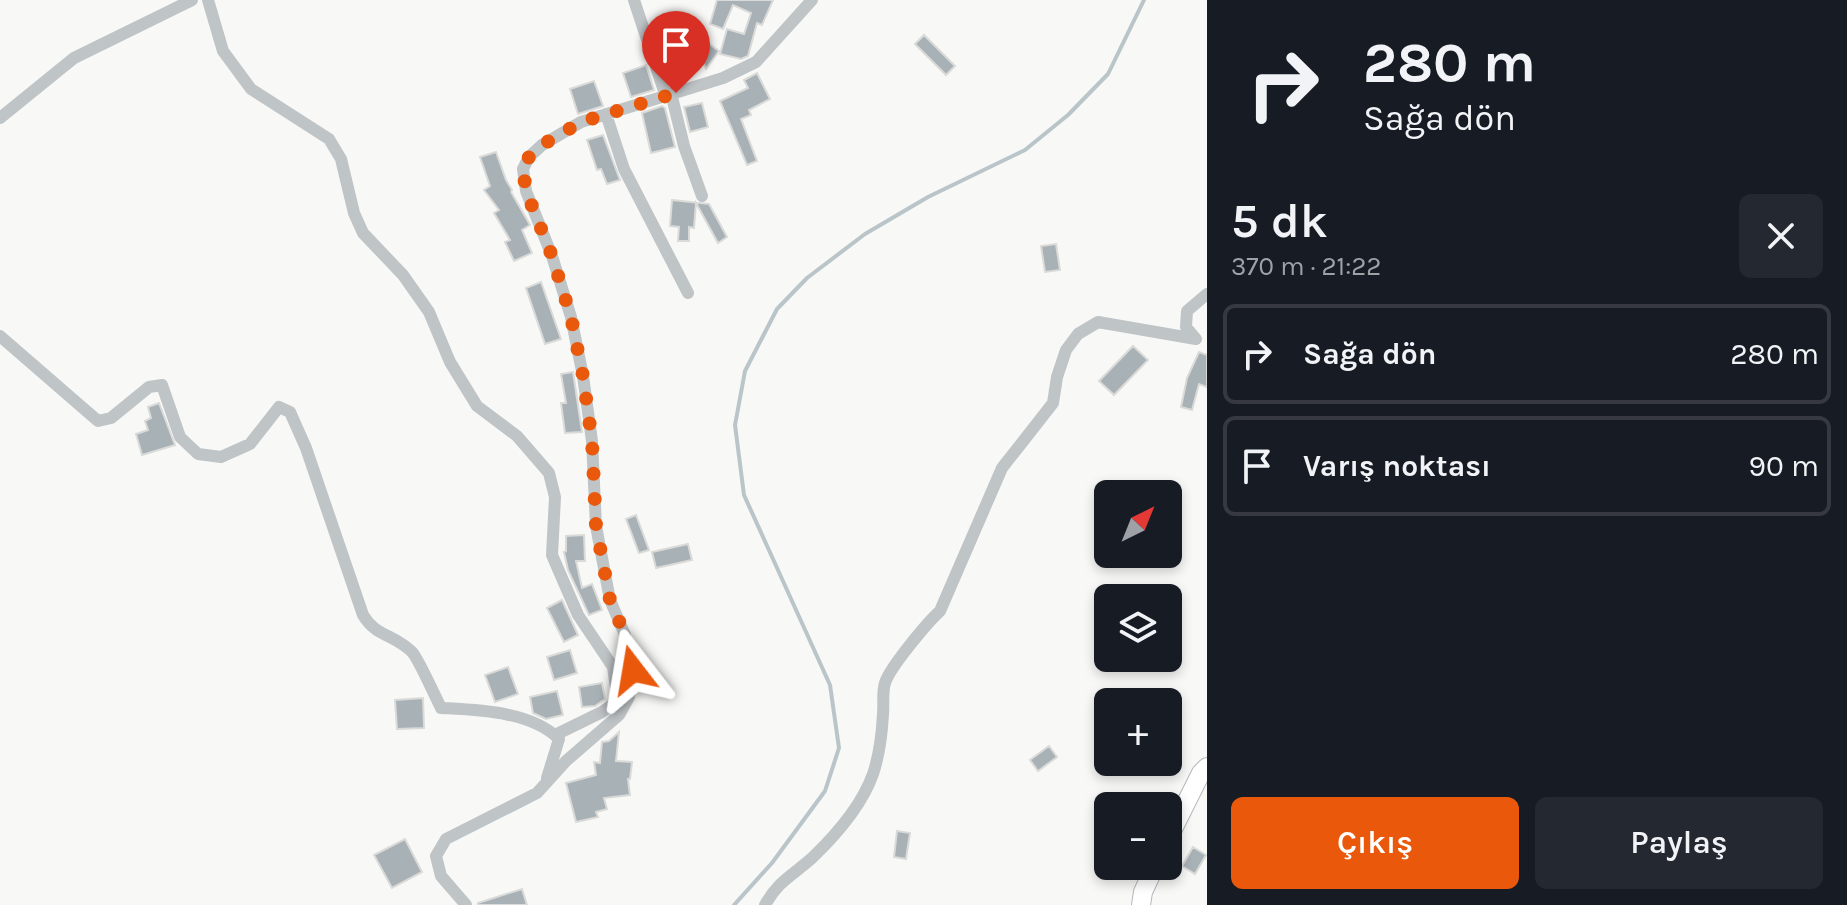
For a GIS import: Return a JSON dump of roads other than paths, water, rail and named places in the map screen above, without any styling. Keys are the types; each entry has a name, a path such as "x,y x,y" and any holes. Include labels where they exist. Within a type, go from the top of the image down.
{"street":[{"path":"0,118 74,58 192,0"},
{"path":"208,0 223,51 251,89 329,139 341,159 354,213 363,233 403,275 429,312 450,362 477,406 517,436 549,473 555,497 552,555 578,615 613,667 617,694 612,705 602,712 555,735"},
{"path":"634,0 702,196"},
{"path":"466,905 441,876 436,856 446,839 537,793 566,761 619,715 629,697 633,670 625,635 610,600 596,526 592,441 571,317 552,256 526,191 523,169 529,157 542,145 581,122 723,78 756,62 812,0"},
{"path":"606,114 624,169 688,293"},
{"path":"1202,340 1186,327 1187,311 1207,294"},
{"path":"765,905 773,891 829,840 853,810 872,774 880,735 885,683 925,625 940,611 1002,468 1053,403 1066,350 1078,334 1098,322 1202,340"},
{"path":"0,336 98,421 111,418 149,387 162,385 180,437 198,454 221,457 250,444 279,407 290,412 306,448 357,601 372,629 397,639 416,656 441,708 497,711 550,730 559,739 545,784"},
{"path":"1182,811 1207,767"},
{"path":"1139,901 1149,880"}],"waterway":[{"path":"734,905 772,863 825,791 839,748 830,685 744,495 735,425 745,371 777,309 807,278 865,234 928,197 1025,150 1068,115 1108,74 1144,0"}]}
